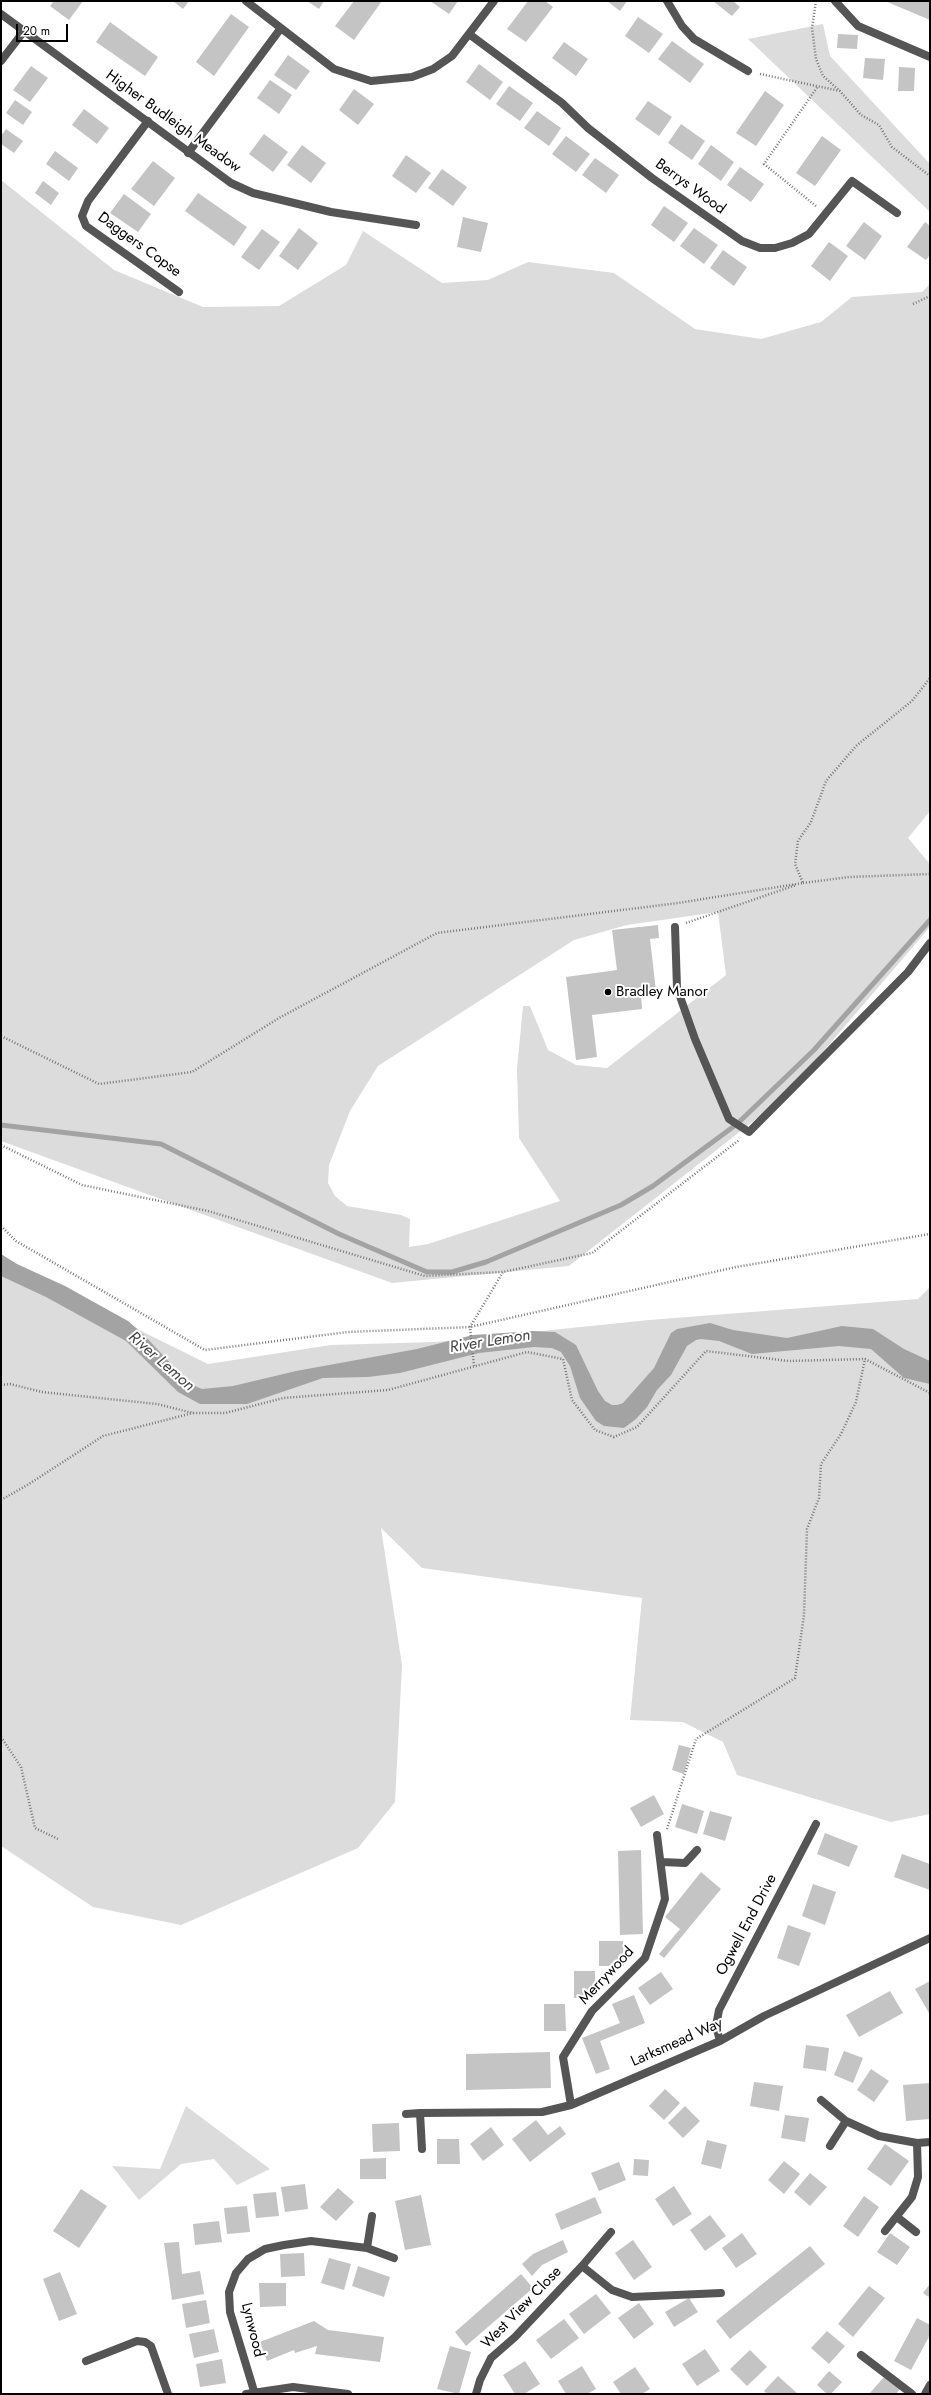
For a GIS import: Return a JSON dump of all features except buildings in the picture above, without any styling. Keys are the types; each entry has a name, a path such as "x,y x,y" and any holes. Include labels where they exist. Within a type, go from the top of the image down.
{"street":[{"path":"246,1 334,69 371,81 412,77 433,69 452,56 494,1"},
{"path":"667,1 682,26 694,38 748,71"},
{"path":"835,1 858,26 930,57"},
{"name":"Higher Budleigh Meadow","path":"1,14 148,121 188,153 232,183 253,193 331,212 416,225"},
{"path":"188,153 281,28"},
{"path":"1,61 24,31"},
{"name":"Berrys Wood","path":"469,34 562,103 588,128 652,178 742,241 760,248 775,248 792,244 809,234 852,181 897,213"},
{"name":"Daggers Copse","path":"148,121 88,201 82,216 86,226 179,292"},
{"path":"675,927 677,988 695,1039 729,1119 749,1132 908,972 930,944"},
{"name":"Ogwell End Drive","path":"720,2042 716,2026 719,2010 816,1824"},
{"name":"Merrywood","path":"571,2105 563,2057 592,2011 645,1958 665,1899 658,1837"},
{"path":"662,1862 685,1863 697,1850"},
{"name":"Larksmead Way","path":"406,2114 542,2112 571,2105 720,2042 764,2016 930,1938"},
{"path":"821,2100 846,2121 879,2136 917,2143 930,2142"},
{"path":"420,2113 422,2148"},
{"path":"830,2146 846,2121"},
{"path":"885,2232 912,2197 918,2177 917,2143"},
{"path":"367,2248 372,2216"},
{"path":"897,2217 916,2232"},
{"name":"West View Close","path":"476,2394 480,2380 491,2358 515,2337 582,2266 611,2232"},
{"name":"Lynwood","path":"250,2393 230,2312 229,2292 236,2273 248,2259 265,2249 284,2244 311,2241 367,2248 394,2258"},
{"name":"West View Close","path":"582,2266 612,2290 632,2297 721,2293"},
{"path":"86,2361 137,2342 145,2342 151,2346 168,2394"},
{"path":"861,2355 912,2394"},
{"path":"250,2393 293,2387 348,2394"}],"path":[{"path":"816,1 812,28 816,59 823,76 840,91 861,115 879,125 892,147 930,176"},
{"path":"748,71 840,91"},
{"path":"818,86 764,164 826,214"},
{"path":"912,304 930,296"},
{"path":"803,883 795,864 798,841 811,822 826,781 856,746 912,701 930,678"},
{"path":"1,1036 99,1084 192,1072 279,1018 437,933 678,903 849,877 930,874"},
{"path":"675,927 803,883"},
{"path":"1,1146 82,1185 208,1211 424,1276 503,1272 592,1253 749,1132"},
{"path":"1,1226 16,1241 205,1350 348,1332 470,1327 736,1267 930,1234"},
{"path":"474,1366 470,1327 503,1272"},
{"path":"1,1386 10,1384 42,1392 157,1404 193,1413 225,1413 283,1398 388,1390 527,1352 563,1359 572,1400 594,1430 614,1437 637,1427 706,1351 789,1361 865,1359 930,1393"},
{"path":"658,1837 668,1828 696,1739 795,1678 804,1614 807,1529 819,1498 821,1464 841,1434 856,1402 865,1359"},
{"path":"1,1500 30,1484 102,1436 193,1413"},
{"path":"1,1737 21,1767 35,1828 58,1839"}],"shaded area":[{"path":"823,24 830,56 930,164 930,212 748,39"},
{"path":"1,180 114,270 203,307 279,306 346,265 363,231 442,283 488,280 528,262 614,273 695,329 761,339 821,322 852,297 922,292 930,284 930,811 908,838 930,864 930,927 784,1097 569,1266 392,1283 1,1141","holes":["718,912 726,975 607,1068 576,1065 548,1050 530,1006 523,1006 517,1069 519,1138 560,1201 428,1244 409,1247 410,1219 401,1215 347,1206 335,1196 328,1183 329,1165 350,1111 378,1066 574,940 627,925"]},
{"path":"1,1255 52,1287 208,1364 331,1345 435,1342 649,1320 918,1299 930,1287 930,1814 891,1822 737,1775 723,1742 683,1722 630,1720 642,1598 422,1568 381,1528 402,1665 395,1802 358,1848 181,1925 93,1907 1,1846"},
{"path":"186,2106 270,2169 237,2185 214,2159 181,2164 139,2200 112,2166 160,2169"}],"water":[{"name":"River Lemon","path":"1,1254 17,1264 65,1286 128,1321 143,1334 190,1384 202,1389 233,1386 296,1371 417,1349 473,1335 533,1331 555,1332 576,1345 598,1391 605,1401 612,1405 617,1405 623,1403 654,1368 671,1333 677,1329 710,1323 733,1330 787,1338 842,1326 873,1329 904,1349 930,1361 930,1384 904,1378 871,1349 839,1346 752,1354 719,1341 701,1339 696,1340 687,1346 671,1375 657,1390 647,1407 636,1419 624,1428 604,1426 596,1421 580,1398 570,1366 561,1352 552,1348 534,1347 479,1353 400,1373 368,1377 323,1378 247,1404 200,1404 178,1392 126,1341 46,1297 1,1276"}],"waterway":[{"path":"1,1125 161,1144 339,1234 427,1272 452,1272 486,1262 621,1205 653,1186 737,1124 814,1050 930,920"}],"place":[{"name":"Bradley Manor","path":"608,992"}]}
